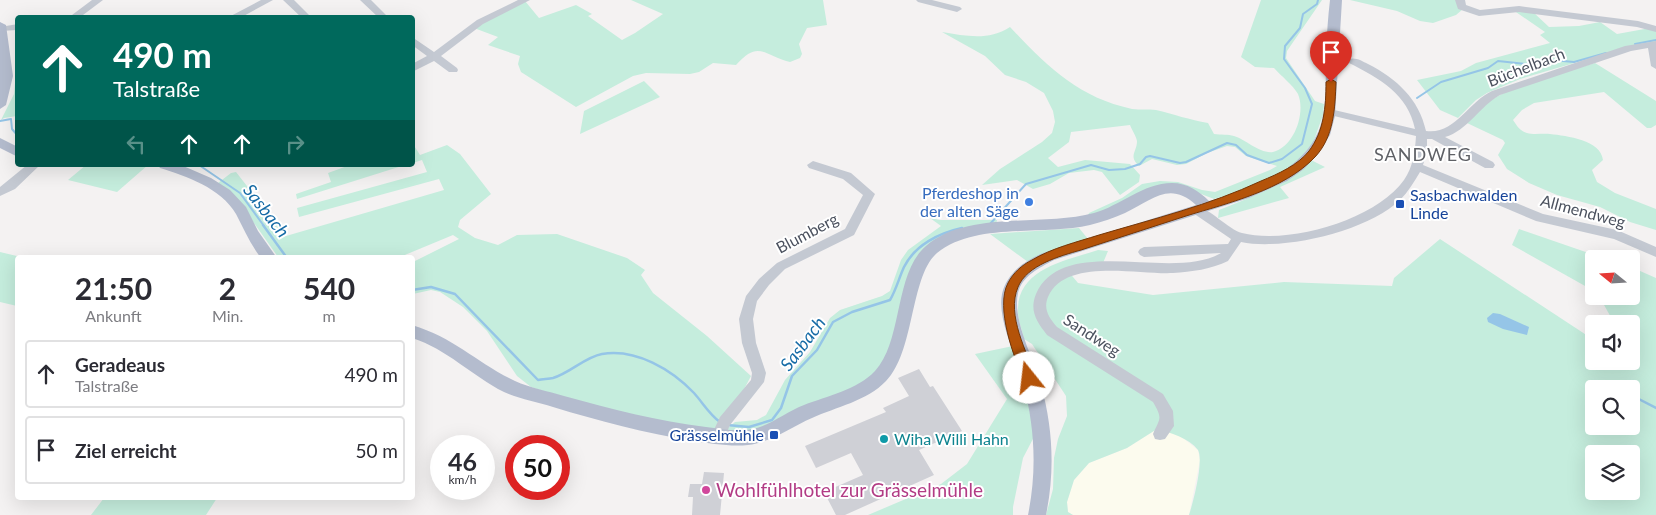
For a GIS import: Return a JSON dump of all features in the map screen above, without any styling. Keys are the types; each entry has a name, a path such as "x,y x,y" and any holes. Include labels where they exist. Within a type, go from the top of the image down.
{"main road":[{"path":"1037,515 1044,472 1044,445 1037,405 1020,347 1010,322 1008,303 1012,285 1024,270 1038,262 1067,250 1250,192 1287,174 1312,154 1323,134 1330,112 1336,0"},
{"path":"0,105 7,76 1,27"},
{"path":"0,142 15,151"},
{"path":"171,167 193,175 224,193 234,202 242,210 254,236 268,255"},
{"path":"415,332 440,341 496,381 513,388 638,424 721,428 740,437 760,435 803,413 867,387 881,377 890,362 915,277 929,251 939,243 952,238 990,230 1085,221 1105,216 1142,196 1163,189 1180,195 1202,208"}],"street":[{"path":"76,15 98,0"},
{"path":"237,15 268,0"},
{"path":"288,0 305,15"},
{"path":"365,0 382,15"},
{"path":"415,68 434,58 480,22 525,0"},
{"path":"921,0 957,10"},
{"path":"1460,0 1461,7 1479,13 1519,9 1638,24 1656,29"},
{"path":"1,27 15,27"},
{"path":"415,42 453,70"},
{"path":"1654,44 1656,66"},
{"name":"Büchelbach","path":"1435,136 1450,132 1488,97 1496,93 1629,48 1654,44"},
{"path":"1202,208 1230,234 1266,242 1319,232 1356,221 1396,196 1418,168 1422,151 1419,120 1401,92 1388,80 1353,61"},
{"path":"1330,112 1435,136 1489,165"},
{"name":"Blumberg","path":"721,428 757,382 759,372 749,343 746,319 751,300 764,282 780,266 850,232 869,194 847,176 813,165"},
{"path":"0,192 11,186 32,167"},
{"name":"Allmendweg","path":"1418,168 1540,218 1617,234 1656,252"},
{"name":"Sandweg","path":"1160,434 1167,426 1166,411 1158,398 1052,331 1042,320 1039,303 1043,291 1058,278 1077,269 1096,266 1167,270 1190,267 1217,260 1227,255 1238,237"},
{"path":"1144,252 1229,249"}],"shaded area":[{"path":"1157,429 1178,434 1198,450 1200,460 1189,515 1073,515 1068,512 1067,502 1074,480 1089,463 1127,448"}],"green space":[{"path":"631,0 823,0 827,25 807,28 799,44 802,54 800,58 790,62 762,51 756,51 744,57 736,65 713,63 699,72 690,74 646,73 633,76 576,107 521,72 518,64 520,56 488,45 498,37 474,28 525,1 539,18 576,5 592,14 588,16 622,40 663,14"},
{"path":"1261,0 1322,0 1287,51 1286,58 1315,101 1324,104 1323,115 1313,143 1295,164 1273,178 1242,191 1214,199 1183,187 1087,218 1089,213 1122,198 1142,184 1160,181 1178,182 1215,192 1277,166 1246,156 1235,147 1227,146 1207,153 1186,164 1177,165 1152,159 1139,166 1134,159 1137,141 1130,125 1071,132 1069,142 1048,158 1058,167 1085,160 1130,164 1140,175 1139,182 1120,195 1102,172 1094,170 1069,173 1050,184 1033,189 1017,180 982,185 1000,169 1042,142 1052,133 1055,122 1053,111 1044,93 1026,82 1005,75 985,56 942,32 985,36 1010,27 1050,67 1095,97 1132,109 1156,110 1208,123 1214,134 1234,136 1258,149 1273,152 1287,144 1292,136 1299,119 1300,102 1296,91 1274,68 1255,67 1241,57"},
{"path":"1350,0 1456,0 1463,9 1456,15 1433,23 1420,21 1397,11"},
{"path":"1513,10 1533,12 1549,27 1579,26 1600,22 1617,34 1650,28 1656,31 1656,42 1520,79 1487,93 1476,100 1458,118 1440,110 1417,80 1461,71 1476,63 1550,43 1540,35 1545,32"},
{"path":"1595,63 1656,101 1656,125 1647,128 1604,92 1534,103 1522,110 1513,120 1521,130 1527,133 1574,138 1596,148 1601,153 1603,160 1592,170 1597,182 1615,193 1656,209 1656,230 1630,222 1600,207 1557,195 1529,183 1507,169 1498,155 1505,143 1503,140 1467,123 1483,106 1507,92 1536,80"},
{"path":"644,81 660,97 580,134 584,111"},
{"path":"15,83 15,116 1,120 14,94"},
{"path":"447,145 460,154 491,194 460,220 458,227 475,238 498,245 517,235 557,234 627,258 645,270 641,275 653,293 707,336 751,376 742,393 715,431 593,408 531,387 517,376 487,331 463,307 440,292 431,290 415,294 415,261 459,239 453,235 405,255 277,255 237,199 218,183 231,173 236,172 286,236 444,190 439,179 299,217 297,208 427,172 422,160 415,162 415,147 420,155"},
{"path":"1311,160 1325,167 1280,187 1289,198 1218,218 1219,210 1267,190"},
{"path":"84,167 146,167 117,192 68,180"},
{"path":"344,167 399,167 297,199 296,194 331,182 328,173"},
{"path":"930,218 940,220 997,220 996,225 925,250 886,361 866,383 762,430 728,432 727,429 735,422 757,420 766,415 785,380 810,352 830,318 840,310 882,296 890,291 901,260 908,250 941,226"},
{"path":"1079,228 1088,239 1045,253 1028,262 990,234"},
{"path":"1519,229 1585,252 1585,286 1512,245"},
{"path":"1440,239 1585,334 1585,370 1640,370 1640,315 1610,315 1604,305 1640,305 1640,271 1656,278 1656,515 1189,515 1199,472 1200,455 1198,450 1185,439 1157,429 1127,448 1089,463 1074,480 1067,502 1068,512 1073,515 1046,515 1053,489 1054,458 1058,439 1067,416 1066,396 1032,344 1024,339 1019,320 1020,294 1027,283 1036,275 1060,262 1098,250 1108,251 1103,263 1068,271 1078,283 1153,295 1284,282 1392,286 1394,278"},
{"path":"0,252 15,256 15,306 0,302"},
{"path":"1013,346 1032,408 1035,435 1023,458 1013,515 868,515 941,484 967,464 1007,399 975,354"},
{"path":"102,500 216,500 206,515 91,515"}],"water":[{"path":"1493,313 1500,314 1529,327 1527,335 1503,329 1488,322 1487,318"}],"building":[{"name":"Wiha Willi Hahn","path":"919,369 930,387 933,386 962,431 919,450 934,475 845,515 836,515 824,492 863,475 851,453 816,468 805,446 886,412 883,408 909,396 898,378"},
{"name":"Wohlfühlhotel zur Grässelmühle","path":"704,472 724,473 720,515 692,515 693,497 688,497 690,484 702,484"}],"waterway":[{"name":"Sasbach","path":"990,224 1026,184 1091,165 1109,170 1125,169 1140,164 1146,157 1150,156 1180,163 1227,143 1236,145 1247,155 1269,163 1282,159 1302,144 1312,104 1305,88 1284,59 1285,46 1300,28 1303,14 1317,4 1318,0"},
{"name":"Büchelbach","path":"1635,44 1656,40"},
{"name":"Büchelbach","path":"1417,98 1441,82 1488,68 1498,61 1526,64 1552,60 1574,62 1606,53"},
{"name":"Sasbach","path":"0,121 11,119 12,129 15,132"},
{"name":"Sasbach","path":"202,167 240,193 264,226"},
{"name":"Sasbach","path":"263,225 285,255"},
{"name":"Sasbach","path":"727,425 749,427 772,420 781,408 792,376 817,350 833,322 852,312 890,300 904,267 914,252 936,237 962,228"},
{"name":"Sasbach","path":"415,290 431,287 455,294 538,380 559,376 602,354 628,354 652,363 675,376 694,393 709,412 720,422"},
{"path":"1640,400 1656,408"}],"place":[{"name":"Pferdeshop in der alten Säge","path":"1029,202"},
{"name":"Sasbachwalden Linde","path":"1400,204"},
{"name":"Grässelmühle","path":"774,435"},
{"name":"Wiha Willi Hahn","path":"884,439"},
{"name":"Wohlfühlhotel zur Grässelmühle","path":"706,490"}],"district":[{"name":"SANDWEG","path":"1423,155"}],"route":[{"path":"1029,378 1010,322 1008,303 1012,285 1024,270 1067,250 1242,195 1287,174 1312,154 1323,134 1330,112 1331,82"}]}
